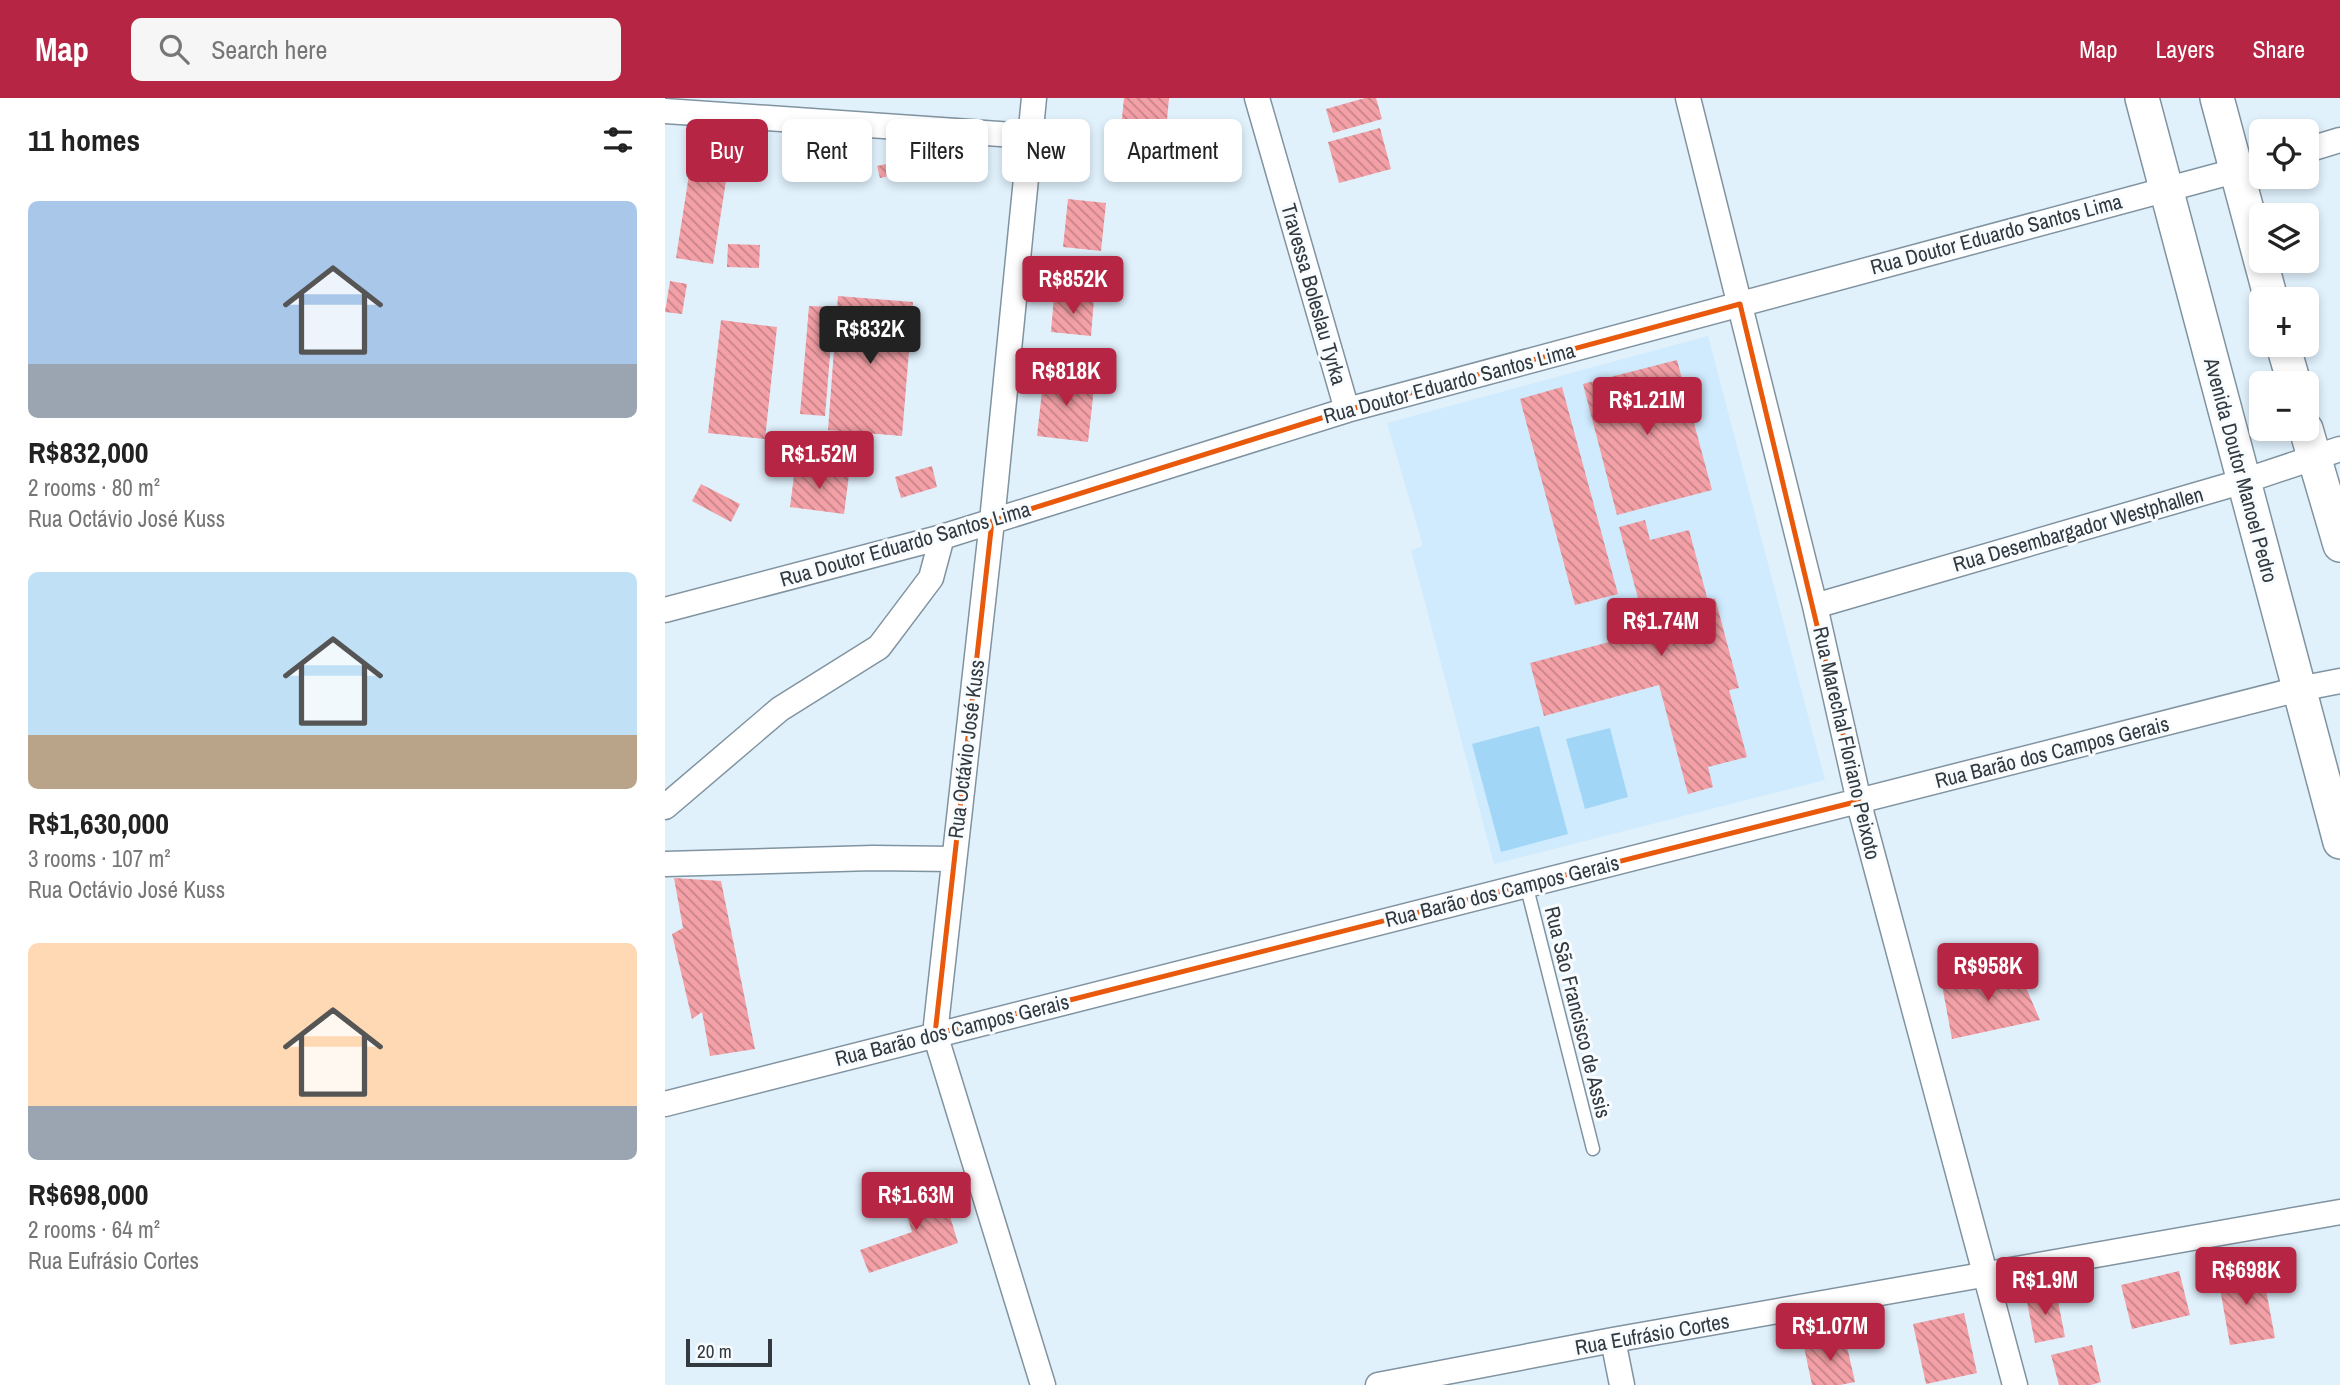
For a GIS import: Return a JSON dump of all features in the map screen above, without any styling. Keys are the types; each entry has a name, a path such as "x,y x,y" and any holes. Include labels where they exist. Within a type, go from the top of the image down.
{"main road":[{"name":"Avenida Doutor Manoel Pedro","path":"2142,98 2340,842"},
{"path":"2217,98 2249,168"},
{"path":"2253,189 2269,287"},
{"path":"2320,445 2340,545"}],"street":[{"name":"Rua Octávio José Kuss","path":"1032,119 1034,98"},
{"name":"Travessa Boleslau Tyrka","path":"1257,98 1347,410"},
{"name":"Rua Marechal Floriano Peixoto","path":"1688,98 1815,606 1859,801 2015,1385"},
{"path":"665,111 1002,134"},
{"path":"2319,146 2340,140"},
{"name":"Rua Doutor Eduardo Santos Lima","path":"665,610 942,537 1347,410 2166,188 2249,168"},
{"name":"Rua Octávio José Kuss","path":"1025,182 992,521 935,1034 1043,1385"},
{"name":"Rua Desembargador Westphallen","path":"1815,606 2244,481 2320,445"},
{"path":"665,807 780,709 879,647 932,578 942,537"},
{"name":"Rua Barão dos Campos Gerais","path":"665,1104 1526,884 2299,689 2340,681"},
{"path":"665,864 873,858 954,859"},
{"name":"Rua Eufrásio Cortes","path":"1378,1385 1613,1340 2340,1212"},
{"path":"1613,1340 1622,1385"}],"lane":[{"name":"Rua São Francisco de Assis","path":"1526,884 1593,1149"}],"highlighted area":[{"path":"1740,304 1859,801 935,1034 992,521 1347,410"}],"shaded area":[{"path":"1708,336 1825,780 1494,864 1411,550 1423,546 1387,423"},
{"path":"1539,726 1568,834 1501,852 1472,744"},
{"path":"1610,728 1628,797 1585,809 1566,739"}],"building":[{"path":"1124,98 1169,98 1167,119 1122,119"},
{"path":"1365,98 1376,98 1382,119 1333,133 1326,109"},
{"path":"1380,128 1391,169 1339,183 1328,142"},
{"path":"886,164 886,177 880,178 877,166"},
{"path":"688,182 726,182 713,264 676,258"},
{"path":"1068,199 1106,203 1101,251 1063,247"},
{"path":"728,244 760,245 759,268 727,267"},
{"path":"670,281 687,284 682,314 665,312"},
{"path":"838,296 913,302 902,436 828,430"},
{"path":"1054,296 1094,299 1091,336 1051,332"},
{"path":"809,306 834,307 825,416 800,414"},
{"path":"721,320 777,327 765,439 708,433"},
{"path":"1094,348 1095,364 1059,366 1059,349"},
{"path":"1677,360 1712,490 1617,515 1583,384"},
{"path":"1044,373 1095,379 1088,442 1037,436"},
{"path":"1562,387 1618,594 1575,605 1520,399"},
{"path":"932,466 937,487 901,498 895,477"},
{"path":"795,468 849,475 844,514 790,507"},
{"path":"701,484 740,504 731,522 692,501"},
{"path":"1645,520 1650,540 1689,530 1708,601 1715,598 1739,688 1729,690 1747,757 1708,767 1713,787 1688,794 1659,685 1544,716 1530,663 1647,632 1619,527"},
{"path":"674,878 721,881 755,1049 710,1056 702,1012 692,1019 672,934 683,928"},
{"path":"2016,965 2040,1020 1952,1039 1942,985"},
{"path":"941,1186 958,1243 869,1273 860,1250 912,1232 902,1200"},
{"path":"2262,1269 2275,1338 2230,1345 2218,1277"},
{"path":"2179,1271 2190,1315 2132,1329 2121,1285"},
{"path":"2056,1291 2065,1337 2035,1343 2026,1297"},
{"path":"1964,1313 1977,1373 1926,1384 1913,1324"},
{"path":"1845,1338 1855,1382 1812,1385 1804,1347"},
{"path":"2092,1345 2101,1382 2091,1385 2059,1385 2051,1355"}]}
